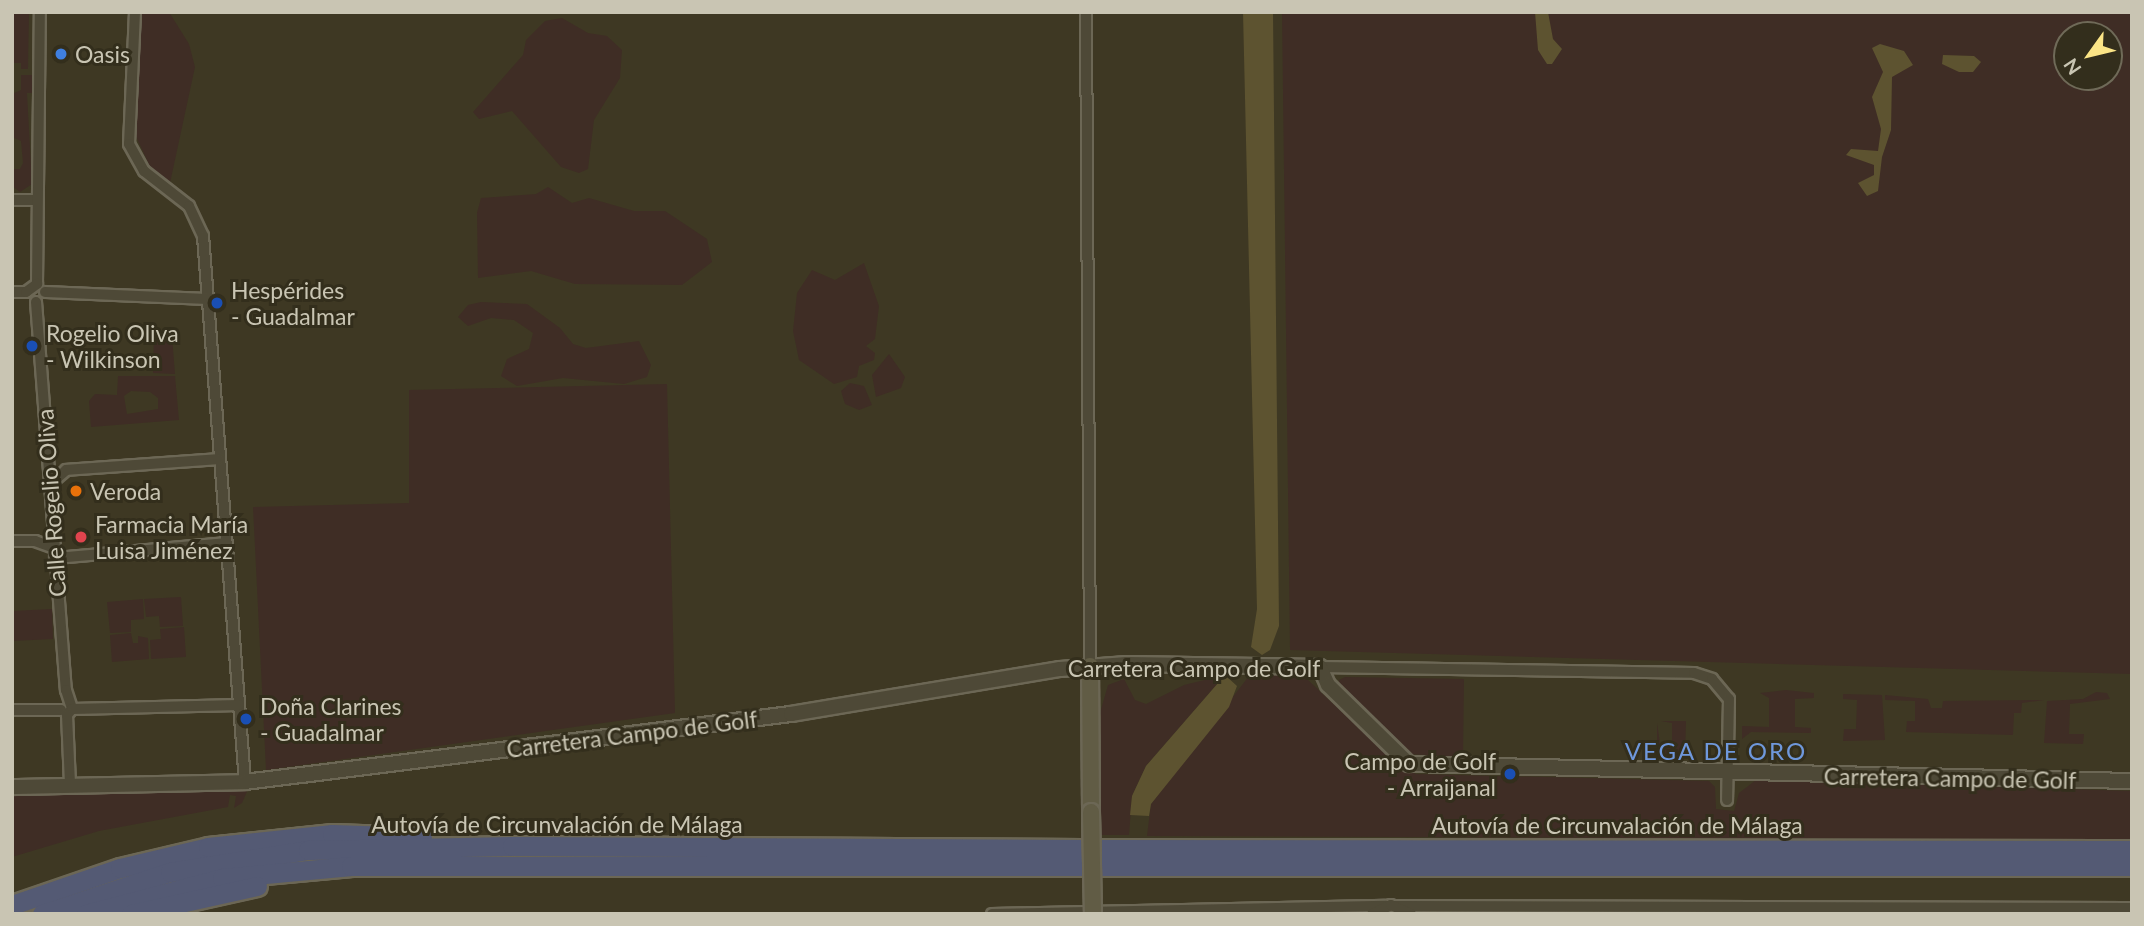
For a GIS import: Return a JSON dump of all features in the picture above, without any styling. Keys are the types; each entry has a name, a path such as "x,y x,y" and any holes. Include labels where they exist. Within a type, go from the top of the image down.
{"highway":[{"path":"12,905 138,863 262,839 368,834 512,846"},
{"name":"Autovía de Circunvalación de Málaga","path":"42,914 110,888 224,860 308,850 512,846 1081,857 473,865 265,872 173,888 86,914"},
{"name":"Autovía de Circunvalación de Málaga","path":"2132,849 1102,857 2132,866"},
{"path":"131,914 183,900 307,879 454,872 473,865"},
{"path":"12,898 48,892"},
{"path":"152,914 183,900"}],"main road":[{"path":"1090,666 1093,914"}],"street":[{"path":"26,292 36,302 41,288 36,200 40,12"},
{"path":"135,12 129,144 144,171 181,199 197,218 208,303 245,782"},
{"path":"1086,12 1090,666"},
{"path":"12,200 36,200"},
{"path":"12,292 41,288 208,303"},
{"name":"Calle Rogelio Oliva","path":"36,302 67,709 70,785"},
{"path":"49,485 66,470 219,459"},
{"path":"12,541 35,541 55,553 225,543"},
{"name":"Carretera Campo de Golf","path":"12,787 245,782 791,714 1090,666 1694,673 1712,679 1729,699 1729,773 2132,781"},
{"path":"1320,667 1328,685 1409,764 1729,773 1727,800"},
{"path":"12,710 239,705"},
{"path":"1428,914 1449,905"},
{"path":"992,914 1449,905 1526,910 2132,908"},
{"path":"1372,914 1391,906 1410,914"},
{"path":"1334,907 1353,914"}],"shaded area":[{"path":"29,12 28,69 21,69 21,63 12,63 12,13"},
{"path":"141,12 169,12 189,44 195,67 170,183 150,167 134,132"},
{"path":"1243,12 1273,12 1279,626 1270,650 1262,655 1251,647 1257,609"},
{"path":"1282,12 2132,12 2132,674 1290,650"},
{"path":"1535,12 1548,12 1553,39 1562,49 1552,64 1547,64 1538,50"},
{"path":"562,18 588,33 607,36 622,50 620,78 594,120 588,169 579,173 561,167 512,111 479,119 473,112 523,55 526,40 545,21"},
{"path":"1880,44 1904,51 1913,65 1892,77 1891,130 1882,157 1878,191 1867,196 1858,183 1874,175 1874,165 1846,155 1851,149 1878,151 1881,129 1872,97 1883,72 1872,48"},
{"path":"1943,55 1974,56 1981,62 1973,72 1959,72 1942,64"},
{"path":"21,75 32,75 33,93 27,93 32,184 20,192 12,186 12,169 20,169 23,163 21,141 12,137 12,94 21,90"},
{"path":"548,187 572,203 589,198 634,211 665,211 707,239 712,262 682,285 575,284 531,271 478,278 477,213 481,198 536,194"},
{"path":"864,263 879,306 875,339 866,346 875,353 874,360 859,366 857,377 834,384 799,360 793,331 797,293 812,270 835,280"},
{"path":"481,302 527,304 560,328 573,344 586,348 639,341 651,365 647,377 624,384 563,378 517,386 501,376 507,359 529,349 533,333 514,320 491,318 468,326 458,317 468,305"},
{"path":"154,335 172,336 175,374 153,373"},
{"path":"889,354 905,377 901,388 876,397 872,375"},
{"path":"118,376 175,376 179,420 91,427 89,401 95,394 117,395","holes":["131,391 150,392 158,398 158,409 127,414 124,396"]},
{"path":"850,383 864,386 872,405 859,410 845,404 841,391"},
{"path":"667,384 675,713 266,770 253,507 409,503 409,390"},
{"path":"181,597 183,626 160,627 159,616 146,617 144,599"},
{"path":"143,599 144,619 131,620 131,632 110,633 107,602"},
{"path":"52,609 53,639 12,641 12,611"},
{"path":"184,627 186,657 151,659 150,640 161,639 160,629"},
{"path":"131,633 133,643 138,643 138,636 148,638 149,659 112,662 110,635"},
{"path":"1252,672 1295,675 1308,680 1391,758 1416,774 1709,781 1715,787 1716,809 1734,811 1739,793 1756,780 2132,791 2132,840 1147,836 1151,804"},
{"path":"1225,675 1146,766 1132,796 1129,835 1100,835 1098,720 1108,685 1124,679 1135,700 1146,704 1184,685"},
{"path":"1225,675 1237,686 1229,707 1151,804 1149,816 1130,815 1132,796 1146,766"},
{"path":"1345,677 1464,679 1463,757 1408,754 1340,688 1339,680"},
{"path":"1786,690 1814,693 1814,698 1795,699 1795,727 1811,728 1811,733 1751,732 1742,739 1742,726 1769,727 1769,698 1760,693"},
{"path":"2096,692 2107,693 2110,699 2070,704 2069,734 2084,734 2083,744 2044,743 2047,701 2083,699"},
{"path":"1843,694 1882,695 1885,740 1843,741 1844,729 1856,729 1857,700 1843,699"},
{"path":"1885,695 1928,699 1931,708 1942,708 1943,701 2044,700 2022,703 2021,713 2014,713 2013,735 1906,732 1907,721 1915,721 1915,701 1885,700"},
{"path":"1661,721 1686,721 1685,756 1657,756 1657,723 1660,743 1672,742 1672,723"},
{"path":"249,787 242,803 234,808 236,796 230,795 228,807 99,831 12,857 12,794"}],"place":[{"name":"Oasis","path":"61,54"},
{"name":"Hespérides - Guadalmar","path":"217,303"},
{"name":"Rogelio Oliva - Wilkinson","path":"32,346"},
{"name":"Veroda","path":"76,491"},
{"name":"Farmacia María Luisa Jiménez","path":"81,537"},
{"name":"Doña Clarines - Guadalmar","path":"246,719"},
{"name":"Campo de Golf - Arraijanal","path":"1510,774"}],"district":[{"name":"VEGA DE ORO","path":"1716,751"}]}
